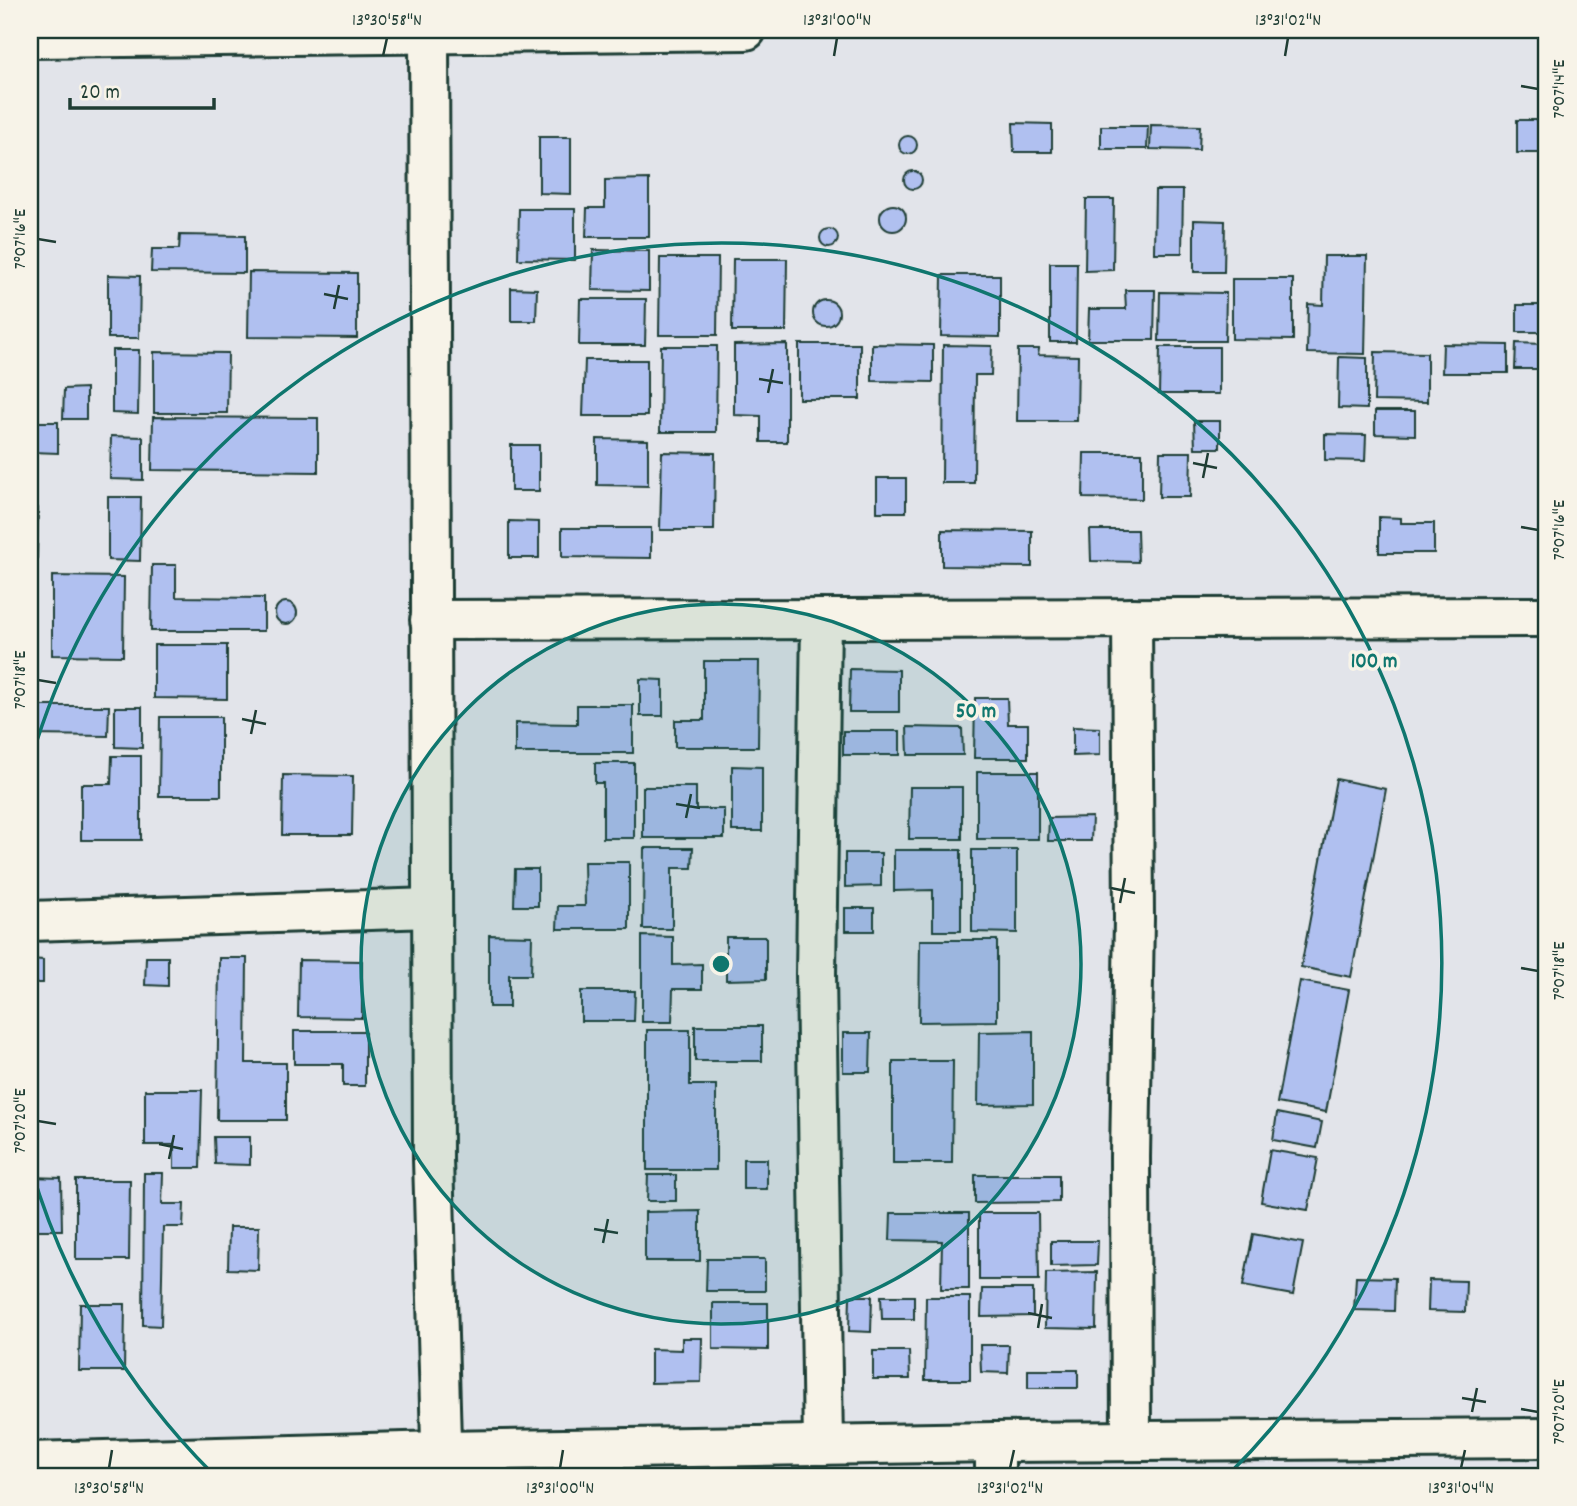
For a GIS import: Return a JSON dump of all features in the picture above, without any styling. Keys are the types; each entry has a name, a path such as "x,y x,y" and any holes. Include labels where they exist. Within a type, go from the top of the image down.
{"street":[{"path":"33,35 746,30"},
{"path":"429,32 433,1159 442,1464"},
{"path":"430,620 1547,617"},
{"path":"1131,1441 1130,1157 1134,918 1132,618"},
{"path":"821,619 816,974 823,1446"},
{"path":"30,921 432,908"},
{"path":"30,1462 442,1464 823,1446 995,1459 1131,1441 1547,1437"}],"building":[{"path":"1517,120 1547,120 1547,153 1517,153"},
{"path":"1013,123 1052,124 1052,152 1014,152"},
{"path":"1151,125 1200,126 1199,150 1150,149"},
{"path":"1101,126 1148,126 1147,149 1101,149"},
{"path":"908,136 914,139 917,145 914,151 908,154 902,151 899,145 902,139"},
{"path":"539,137 571,137 571,194 539,193"},
{"path":"913,171 919,174 922,180 919,186 913,189 907,186 904,180 907,174"},
{"path":"649,179 649,237 586,237 587,208 605,208 605,180"},
{"path":"1155,190 1183,190 1182,253 1154,253"},
{"path":"1086,199 1114,199 1113,270 1085,271"},
{"path":"893,205 902,209 906,218 902,227 893,231 884,227 880,218 884,209"},
{"path":"519,209 575,209 575,260 518,259"},
{"path":"1194,220 1225,221 1224,272 1194,272"},
{"path":"829,229 835,232 838,238 835,244 829,247 823,244 820,238 823,232"},
{"path":"180,235 245,236 245,273 151,272 152,249 179,249"},
{"path":"593,250 649,251 649,291 592,290"},
{"path":"1324,256 1367,256 1365,354 1307,353 1308,304 1323,305"},
{"path":"660,258 718,258 717,335 659,335"},
{"path":"733,259 787,259 786,331 732,331"},
{"path":"1050,263 1077,263 1076,342 1050,342"},
{"path":"249,272 357,273 357,338 248,337"},
{"path":"108,275 140,276 139,338 108,338"},
{"path":"942,275 1000,275 1000,337 941,336"},
{"path":"1232,279 1293,279 1293,340 1232,339"},
{"path":"511,288 537,289 536,321 511,321"},
{"path":"1125,290 1155,290 1154,340 1088,340 1089,309 1126,309"},
{"path":"1160,292 1226,293 1225,341 1159,341"},
{"path":"580,299 646,299 645,345 579,345"},
{"path":"826,300 835,304 839,313 835,322 826,326 817,322 813,313 817,304"},
{"path":"1517,305 1547,305 1547,332 1517,332"},
{"path":"1516,343 1543,344 1543,369 1515,369"},
{"path":"787,344 787,442 761,442 761,416 734,415 734,345"},
{"path":"799,344 860,344 860,399 799,399"},
{"path":"872,344 933,345 933,382 872,381"},
{"path":"1443,344 1508,345 1508,373 1442,373"},
{"path":"943,345 992,346 991,375 975,375 974,483 942,483"},
{"path":"661,346 717,346 716,432 660,432"},
{"path":"1160,347 1219,347 1219,394 1159,394"},
{"path":"1018,349 1039,349 1038,355 1078,356 1077,421 1017,421"},
{"path":"112,350 139,350 138,414 112,413"},
{"path":"154,352 228,353 227,413 154,413"},
{"path":"1375,352 1427,353 1427,402 1374,401"},
{"path":"1339,357 1367,358 1367,409 1338,408"},
{"path":"585,360 647,360 647,416 583,416"},
{"path":"86,388 86,419 63,419 64,389"},
{"path":"1375,411 1415,411 1415,435 1375,434"},
{"path":"153,417 318,418 318,472 152,470"},
{"path":"1194,421 1220,421 1220,448 1195,448"},
{"path":"30,422 58,422 58,453 32,452 32,477 30,477"},
{"path":"1325,434 1366,435 1365,461 1325,460"},
{"path":"111,436 143,437 143,480 110,479"},
{"path":"597,439 648,440 648,486 597,485"},
{"path":"511,445 539,445 539,491 511,491"},
{"path":"662,452 715,453 714,530 660,530"},
{"path":"1160,452 1191,452 1190,497 1159,497"},
{"path":"1084,453 1142,453 1142,499 1083,498"},
{"path":"877,478 906,478 906,512 877,512"},
{"path":"108,497 141,497 140,561 108,560"},
{"path":"30,508 38,508 37,559 30,559"},
{"path":"1379,517 1401,518 1401,523 1434,523 1434,553 1379,553"},
{"path":"509,521 539,522 539,558 509,558"},
{"path":"562,528 651,528 651,558 562,557"},
{"path":"942,530 1032,531 1032,567 942,566"},
{"path":"1090,530 1137,530 1138,562 1091,561"},
{"path":"152,565 176,565 176,597 264,598 264,631 151,631"},
{"path":"52,576 124,577 123,656 52,655"},
{"path":"286,602 294,605 297,613 294,621 286,624 278,621 275,613 278,605"},
{"path":"154,645 227,645 227,699 154,698"},
{"path":"704,661 759,661 758,747 675,747 675,720 704,720"},
{"path":"850,669 899,670 899,712 849,712"},
{"path":"640,679 663,680 663,716 640,716"},
{"path":"975,698 1007,698 1008,724 1028,724 1028,758 974,758"},
{"path":"577,705 633,705 633,753 515,753 515,723 577,724"},
{"path":"30,706 109,706 108,736 30,735"},
{"path":"115,707 142,707 142,748 115,747"},
{"path":"160,717 221,717 221,796 159,796"},
{"path":"907,727 962,728 963,755 908,755"},
{"path":"1073,727 1100,728 1100,755 1073,756"},
{"path":"843,731 900,731 900,755 843,755"},
{"path":"112,756 141,756 141,840 81,840 81,784 111,784"},
{"path":"595,763 634,763 634,838 603,838 603,783 595,783"},
{"path":"732,766 762,767 762,831 732,831"},
{"path":"977,772 1038,772 1038,839 977,839"},
{"path":"283,775 353,776 352,835 282,835"},
{"path":"1336,779 1386,789 1351,977 1301,967"},
{"path":"643,787 696,787 696,809 724,809 724,838 643,838"},
{"path":"910,787 962,787 962,839 909,839"},
{"path":"1092,817 1091,841 1048,841 1049,818"},
{"path":"644,848 693,848 692,868 672,868 672,929 643,929"},
{"path":"894,850 961,850 961,931 933,931 933,890 894,891"},
{"path":"972,850 1017,850 1017,933 972,932"},
{"path":"845,853 881,853 881,886 845,887"},
{"path":"584,862 629,862 629,929 557,929 558,906 585,906"},
{"path":"515,869 538,869 538,906 514,906"},
{"path":"845,908 874,908 874,931 845,931"},
{"path":"489,935 532,936 531,975 509,975 509,1007 489,1007"},
{"path":"642,936 673,937 673,965 702,964 702,989 673,989 672,1022 642,1022"},
{"path":"726,937 766,937 766,979 726,980"},
{"path":"920,940 997,940 997,1021 919,1022"},
{"path":"146,957 168,957 168,986 145,985"},
{"path":"219,958 247,958 246,1063 286,1063 286,1120 217,1120"},
{"path":"30,959 43,960 43,983 30,983"},
{"path":"299,960 362,961 362,1018 298,1017"},
{"path":"1300,981 1349,990 1326,1112 1277,1103"},
{"path":"581,991 635,991 634,1021 581,1021"},
{"path":"695,1026 762,1026 762,1061 695,1061"},
{"path":"647,1030 690,1030 690,1085 716,1085 716,1170 647,1170"},
{"path":"294,1031 365,1031 365,1086 343,1086 343,1064 294,1064"},
{"path":"1033,1031 1033,1104 978,1105 979,1032"},
{"path":"843,1033 871,1033 870,1072 843,1072"},
{"path":"893,1061 953,1061 952,1163 893,1163"},
{"path":"145,1090 202,1090 200,1168 174,1168 174,1145 145,1145"},
{"path":"1277,1113 1322,1122 1317,1148 1273,1140"},
{"path":"214,1137 250,1137 250,1165 215,1164"},
{"path":"1270,1150 1318,1158 1308,1210 1261,1202"},
{"path":"743,1159 767,1159 767,1189 743,1189"},
{"path":"1547,1170 1547,1228 1542,1227"},
{"path":"144,1173 163,1173 162,1204 184,1204 183,1227 163,1227 161,1326 143,1325"},
{"path":"648,1175 676,1175 676,1201 647,1201"},
{"path":"975,1175 1059,1175 1059,1202 975,1203"},
{"path":"30,1177 61,1178 62,1230 30,1230"},
{"path":"76,1180 130,1180 129,1260 76,1260"},
{"path":"700,1211 700,1261 645,1261 645,1212"},
{"path":"891,1213 969,1213 969,1289 941,1289 942,1241 890,1240"},
{"path":"979,1213 1038,1213 1039,1280 979,1280"},
{"path":"229,1227 259,1227 258,1270 228,1269"},
{"path":"1253,1234 1303,1243 1293,1295 1243,1286"},
{"path":"1051,1241 1098,1241 1097,1265 1051,1266"},
{"path":"707,1259 765,1259 765,1291 706,1291"},
{"path":"1097,1272 1096,1329 1045,1328 1046,1273"},
{"path":"1356,1277 1395,1278 1394,1311 1354,1310"},
{"path":"1429,1280 1466,1281 1465,1312 1428,1311"},
{"path":"982,1289 1033,1289 1033,1316 981,1317"},
{"path":"850,1296 872,1296 871,1332 849,1331"},
{"path":"881,1296 914,1296 914,1319 882,1319"},
{"path":"926,1297 970,1297 970,1380 925,1380"},
{"path":"713,1303 768,1303 768,1350 713,1349"},
{"path":"80,1304 125,1304 124,1371 79,1371"},
{"path":"682,1338 702,1338 701,1382 651,1383 651,1349 682,1350"},
{"path":"980,1345 1009,1345 1008,1373 981,1372"},
{"path":"873,1351 909,1351 910,1379 873,1379"},
{"path":"1028,1370 1078,1370 1078,1388 1028,1388"}]}
